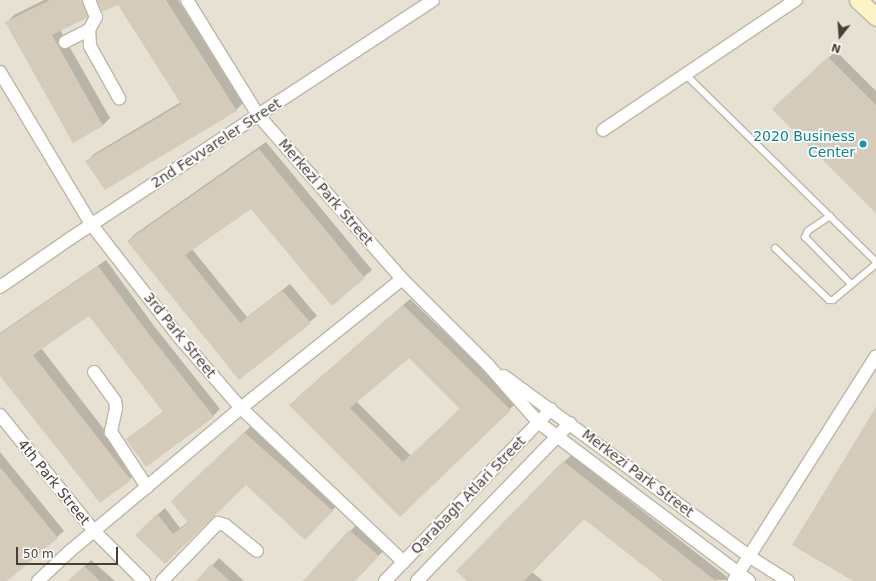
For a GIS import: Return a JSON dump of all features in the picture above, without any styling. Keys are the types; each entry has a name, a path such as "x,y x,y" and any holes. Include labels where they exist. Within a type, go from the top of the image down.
{"street":[{"path":"89,0 96,17 89,30 88,38 93,55 119,98"},
{"name":"Merkezi Park Street","path":"187,0 258,115 402,279 488,365 538,422 740,579"},
{"name":"2nd Fevvareler Street","path":"0,287 91,224 433,0"},
{"path":"603,130 796,0"},
{"path":"858,0 876,17"},
{"path":"65,42 89,30"},
{"name":"3rd Park Street","path":"0,72 91,224 180,337 241,408 404,562"},
{"path":"38,581 70,551 241,408 402,279"},
{"path":"740,579 750,557 876,356"},
{"name":"Merkezi Park Street","path":"488,365 551,409 750,557 788,581"},
{"path":"94,372 116,401 111,432 147,487"},
{"name":"Qarabagh Atlari Street","path":"385,581 551,409"},
{"name":"4th Park Street","path":"0,414 94,531 142,580"},
{"name":"Qarabagh Atlari Street","path":"420,580 570,423"},
{"path":"162,581 218,524 225,526 258,551"}],"lane":[{"path":"686,75 876,263 833,300 829,300 775,248"},
{"path":"830,216 808,231 805,237 851,284"}],"shaded area":[{"path":"0,0 876,0 876,581 0,581"}],"building":[{"path":"50,0 82,0 88,17 52,35 103,126 73,143 5,22"},
{"path":"97,0 166,0 237,111 105,190 85,161 181,104 118,5 102,12"},
{"path":"828,57 876,105 876,213 772,109"},
{"path":"259,149 365,278 332,306 251,209 185,255 240,323 282,290 311,323 239,380 127,241"},
{"path":"98,266 214,417 146,467 126,439 163,412 89,316 33,355 131,480 100,503 0,376 0,334"},
{"path":"403,305 511,410 400,517 289,405","holes":["409,358 460,409 403,462 350,408"]},
{"path":"876,407 876,581 853,581 792,545"},
{"path":"244,432 333,511 305,540 246,485 165,564 135,535 157,514 173,534 188,523 171,501"},
{"path":"563,461 716,581 663,581 584,519 524,581 467,581 456,571"},
{"path":"0,467 58,538 7,581 0,581"},
{"path":"349,530 379,556 355,581 303,581"},
{"path":"211,564 230,581 196,581"},
{"path":"84,566 100,581 68,581"}],"place":[{"name":"2020 Business Center","path":"863,144"}]}
